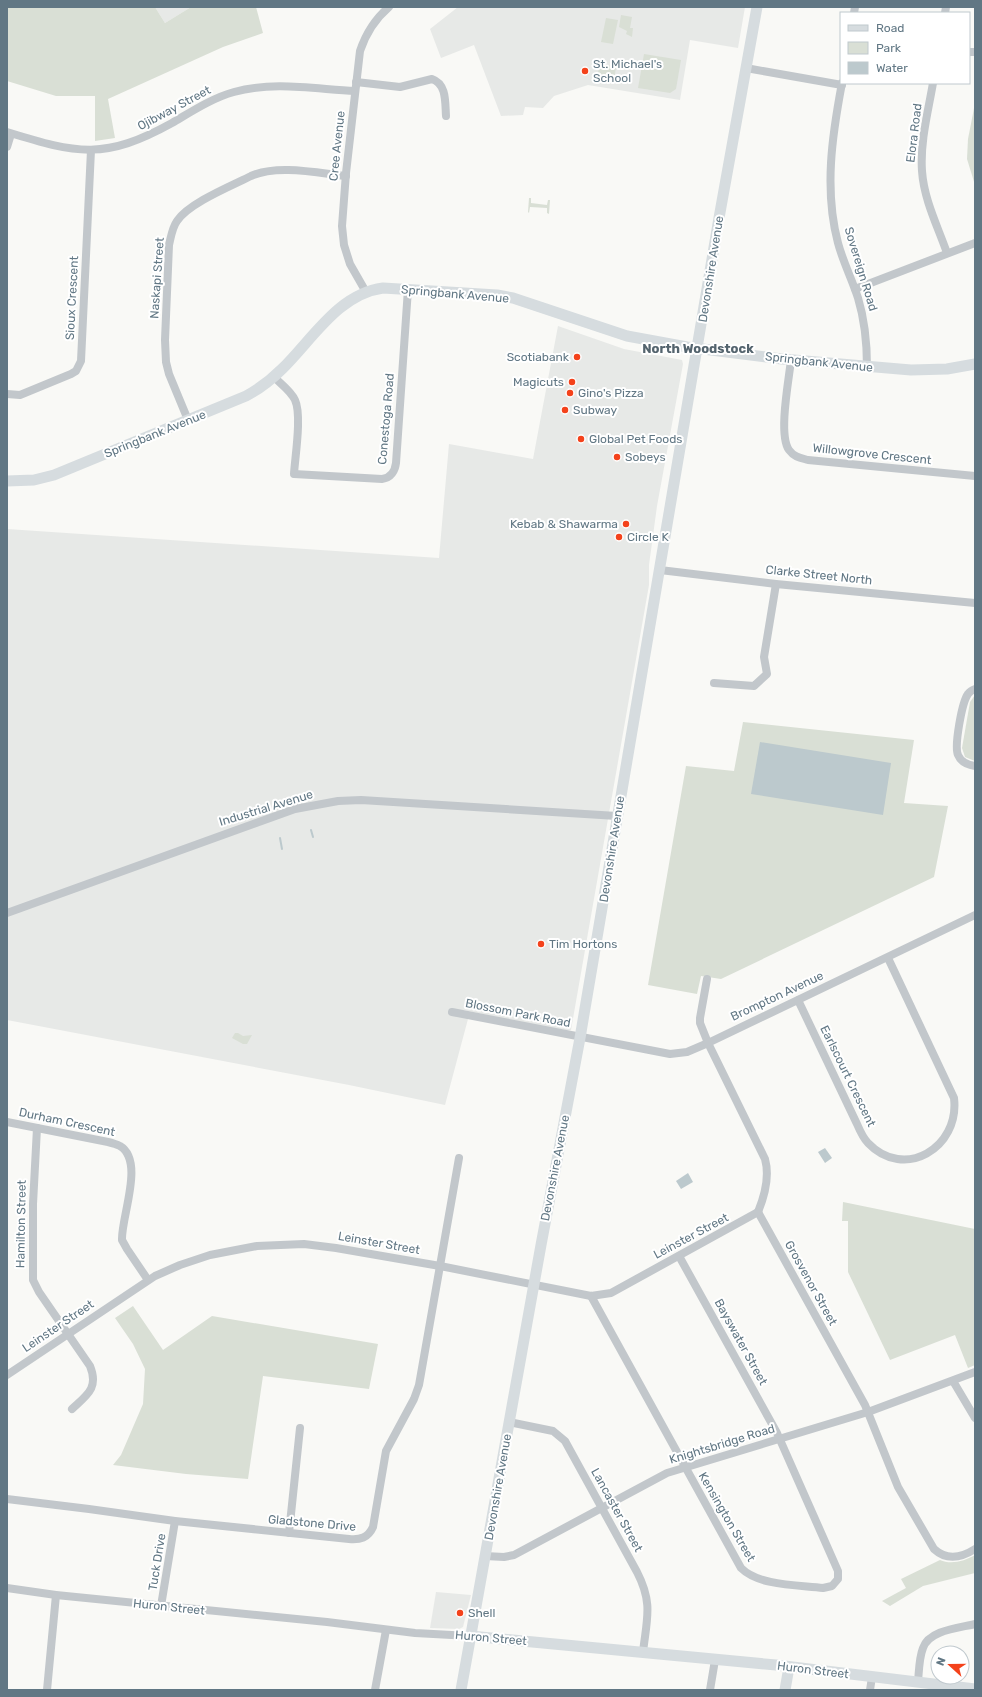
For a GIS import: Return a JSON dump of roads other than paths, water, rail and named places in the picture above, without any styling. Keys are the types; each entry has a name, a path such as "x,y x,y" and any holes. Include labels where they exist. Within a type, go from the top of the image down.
{"main road":[{"name":"Devonshire Avenue","path":"461,1690 580,1038 757,7"},
{"name":"Springbank Avenue","path":"7,481 24,481 48,476 246,396 274,377 335,312 351,300 366,292 383,288 502,296 627,336 698,348 791,360 867,367 927,370 975,364"},
{"name":"Huron Street","path":"470,1636 789,1667 918,1682 950,1688 975,1689"},
{"path":"785,1690 789,1667"}],"street":[{"name":"Cree Avenue","path":"366,292 352,267 344,245 342,226 346,176 360,51 364,39 376,20 389,7"},
{"path":"746,68 840,84"},
{"name":"Ojibway Street","path":"9,133 63,148 91,150 115,148 134,142 221,96 247,89 276,87 400,87 427,79 434,79 440,84 445,97 446,116"},
{"name":"Sovereign Road","path":"842,84 831,156 831,189 838,243 866,330 867,367"},
{"name":"Elora Road","path":"933,84 924,137 922,172 927,196 947,253"},
{"path":"7,147 9,133"},
{"name":"Sioux Crescent","path":"7,394 20,395 71,374 76,371 81,362 91,150"},
{"name":"Naskapi Street","path":"188,420 169,374 165,352 169,245 173,229 178,220 193,206 261,172 277,170 346,176"},
{"path":"854,289 975,242"},
{"name":"Conestoga Road","path":"274,377 293,396 296,404 297,426 294,474 386,479 393,473 396,463 408,289"},
{"name":"Willowgrove Crescent","path":"791,360 783,433 785,443 793,455 808,460 975,476"},
{"name":"Clarke Street North","path":"660,570 776,584 975,603"},
{"path":"714,683 754,686 767,674 764,657 776,584"},
{"path":"975,689 971,690 965,699 956,748 961,760 966,764 975,766"},
{"name":"Industrial Avenue","path":"7,913 270,817 321,803 361,800 617,816"},
{"name":"Brompton Avenue","path":"580,1038 670,1054 686,1052 888,958 975,915"},
{"name":"Earlscourt Crescent","path":"798,1000 857,1124 868,1142 874,1148 891,1156 912,1158 923,1155 938,1146 949,1132 955,1112 954,1098 888,958"},
{"path":"707,979 700,1023 708,1043 766,1162 767,1181 763,1202 758,1212"},
{"name":"Blossom Park Road","path":"452,1012 580,1038"},
{"name":"Durham Crescent","path":"7,1122 108,1142 121,1146 127,1154 132,1170 122,1240 126,1249 148,1280"},
{"name":"Hamilton Street","path":"37,1128 33,1206 32,1276 39,1292 90,1366 94,1379 92,1390 72,1409"},
{"name":"Gladstone Drive","path":"7,1499 89,1508 175,1521 358,1540 362,1539 370,1532 386,1451 414,1399 419,1385 459,1158"},
{"name":"Leinster Street","path":"7,1375 148,1280 180,1265 210,1255 241,1248 271,1244 304,1244 336,1248 440,1266 534,1285 542,1288 591,1296 611,1292 758,1212"},
{"name":"Grosvenor Street","path":"758,1212 868,1412 898,1487 934,1549 940,1554 955,1557 969,1553 975,1549"},
{"name":"Bayswater Street","path":"679,1256 780,1439"},
{"name":"Kensington Street","path":"591,1296 734,1557 744,1571 760,1580 828,1587 836,1583 838,1579 838,1571 780,1439"},
{"name":"Knightsbridge Road","path":"485,1556 504,1557 514,1555 654,1478 684,1467 868,1412 975,1372"},
{"path":"953,1381 975,1418"},
{"name":"Lancaster Street","path":"509,1422 546,1428 559,1434 565,1441 646,1591 648,1607 643,1652"},
{"path":"289,1533 300,1428"},
{"name":"Tuck Drive","path":"161,1606 175,1521"},
{"name":"Huron Street","path":"7,1588 56,1595 386,1630 470,1636"},
{"path":"47,1690 56,1595"},
{"path":"918,1682 922,1650 929,1639 940,1634 975,1624"},
{"path":"375,1690 386,1630"},
{"path":"710,1690 715,1660"},
{"path":"870,1690 872,1677"}],"water":[{"path":"760,742 891,763 883,815 751,794"},
{"path":"825,1148 832,1158 825,1163 818,1152"},
{"path":"688,1173 693,1182 681,1189 676,1181"}],"waterway":[{"path":"311,830 313,837"},
{"path":"280,838 282,849"}],"place":[{"name":"St. Michael's School","path":"585,71"},
{"name":"Scotiabank","path":"577,357"},
{"name":"Magicuts","path":"572,382"},
{"name":"Gino's Pizza","path":"570,393"},
{"name":"Subway","path":"565,410"},
{"name":"Global Pet Foods","path":"581,439"},
{"name":"Sobeys","path":"617,457"},
{"name":"Kebab & Shawarma","path":"626,524"},
{"name":"Circle K","path":"619,537"},
{"name":"Tim Hortons","path":"541,944"},
{"name":"Shell","path":"460,1613"}],"district":[{"name":"North Woodstock","path":"698,348"}]}
